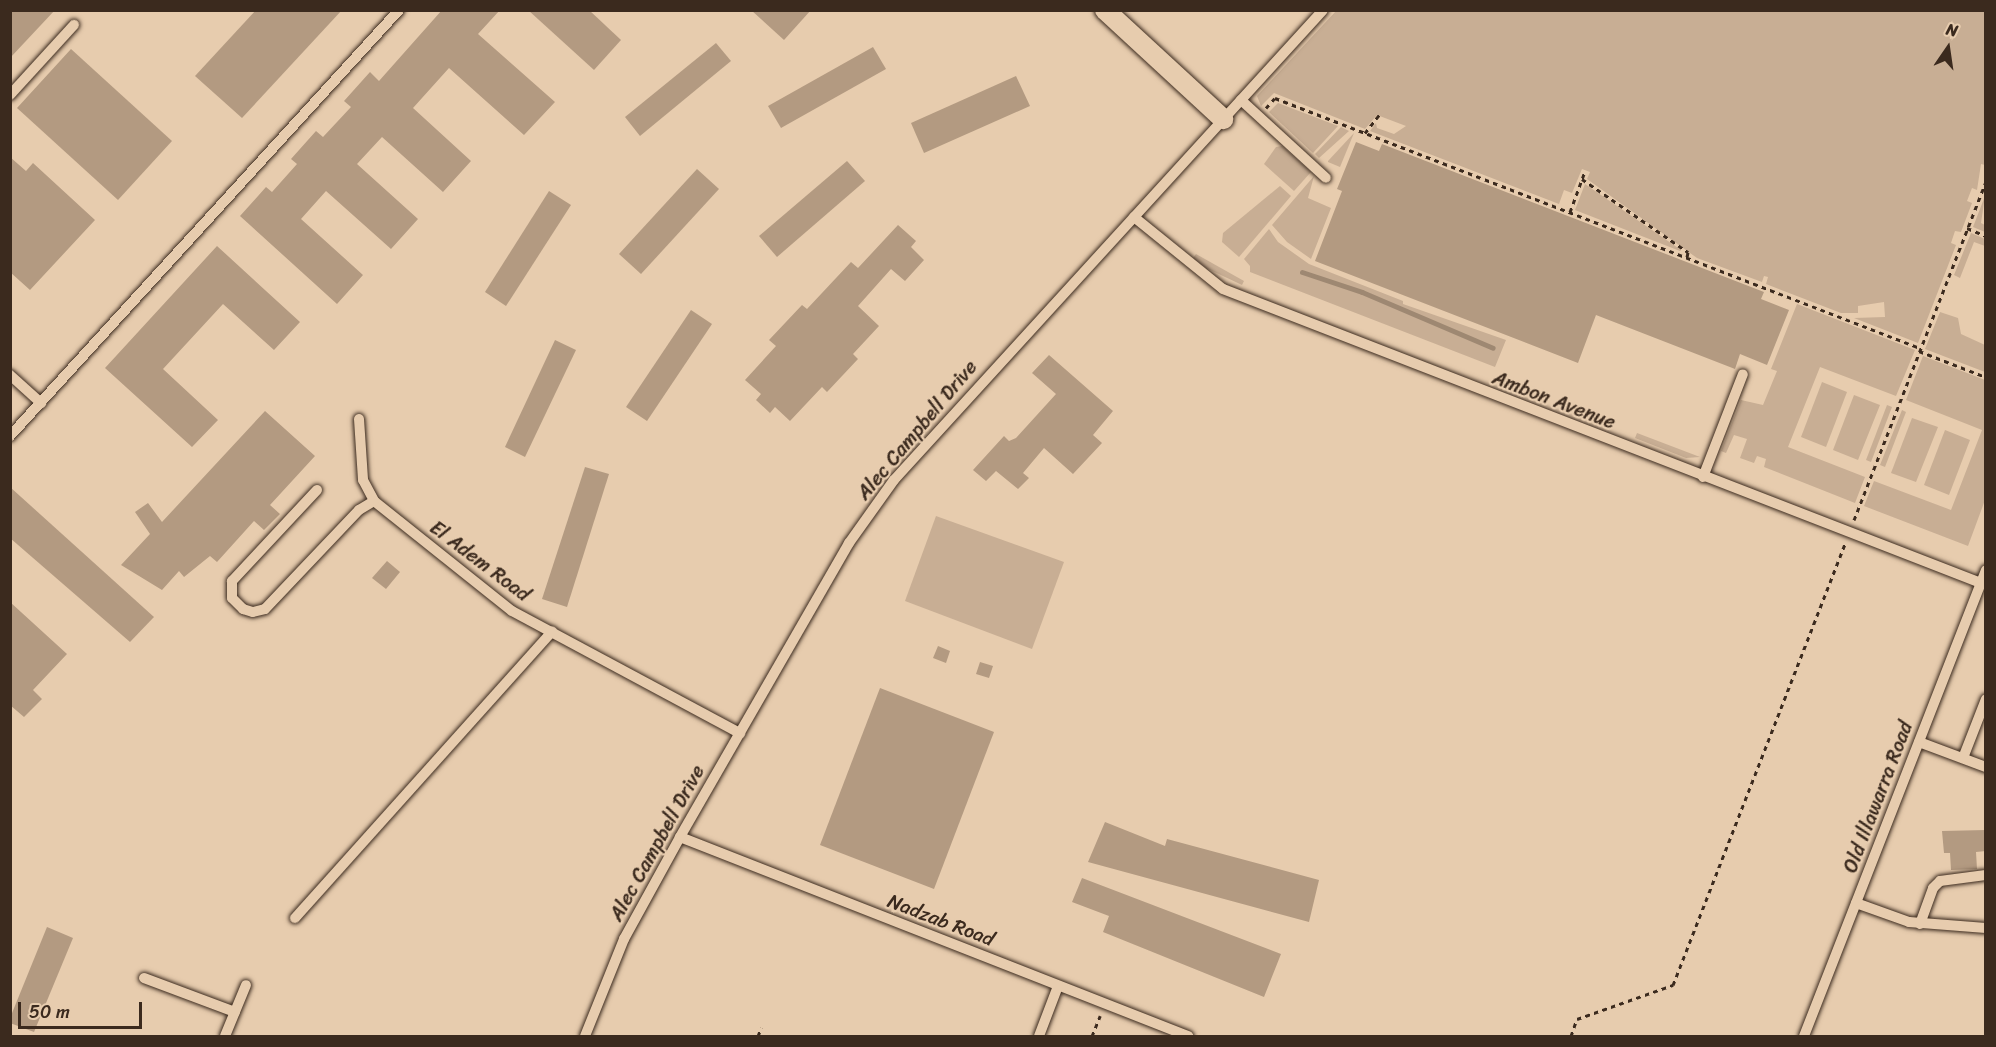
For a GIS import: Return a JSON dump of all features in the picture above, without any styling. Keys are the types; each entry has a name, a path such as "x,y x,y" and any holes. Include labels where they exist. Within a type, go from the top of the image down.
{"street":[{"path":"1105,10 1223,119"}],"lane":[{"path":"10,436 399,10"},
{"name":"Alec Campbell Drive","path":"585,1036 624,939 680,837 849,543 894,480 1323,10"},
{"path":"10,95 74,25"},
{"path":"1241,100 1326,178"},
{"name":"Ambon Avenue","path":"1134,217 1223,289 1981,583"},
{"path":"1703,477 1743,374"},
{"path":"10,375 41,403"},
{"name":"El Adem Road","path":"360,419 363,480 374,501 512,611 740,733"},
{"path":"317,490 232,581 232,598 243,609 253,612 265,609 359,510 374,501"},
{"name":"Old Illawarra Road","path":"1804,1036 1986,570"},
{"path":"295,918 552,632"},
{"path":"1963,758 1986,699"},
{"path":"1919,742 1986,767"},
{"name":"Nadzab Road","path":"680,837 1188,1036"},
{"path":"1920,924 1933,888 1940,881 1986,875"},
{"path":"1856,903 1920,924 1986,928"},
{"path":"144,978 235,1012"},
{"path":"225,1036 246,985"},
{"path":"1039,1036 1058,986"}],"path":[{"path":"1259,116 1275,98 1686,257 1986,377"},
{"path":"1365,133 1379,115"},
{"path":"1570,212 1586,171"},
{"path":"1582,179 1688,252 1686,257"},
{"path":"1570,1036 1577,1019 1673,985 1986,181"},
{"path":"1967,228 1986,236"},
{"path":"1092,1036 1101,1012"},
{"path":"758,1036 761,1028"}],"shaded area":[{"path":"1336,11 1985,11 1985,165 1981,164 1977,190 1972,188 1967,201 1972,203 1961,232 1955,231 1951,243 1956,245 1918,343 1854,318 1885,317 1884,302 1858,306 1858,313 1841,313 1766,284 1768,277 1764,276 1762,282 1697,258 1587,179 1590,172 1582,169 1572,193 1564,190 1559,204 1370,131 1376,123 1377,128 1394,134 1406,126 1377,115 1365,129 1274,93 1261,106 1257,96"},
{"path":"1278,103 1338,126 1313,153 1269,112"},
{"path":"1341,127 1349,131 1319,158 1315,154"},
{"path":"1354,133 1340,167 1328,162 1328,161"},
{"path":"1282,146 1311,172 1294,191 1264,164 1276,147"},
{"path":"1314,176 1308,198 1331,208 1311,259 1287,242 1272,225"},
{"path":"1585,184 1681,250 1575,210"},
{"path":"1280,186 1291,196 1239,257 1222,242 1223,233"},
{"path":"1985,196 1981,223 1985,225 1985,232 1973,227"},
{"path":"1269,229 1278,242 1309,264 1403,301 1403,304 1506,340 1495,367 1250,272 1250,266 1244,259"},
{"path":"1971,233 1985,239 1985,246 1974,242 1960,278 1954,275"},
{"path":"1196,254 1244,281 1242,285 1206,268 1193,258"},
{"path":"1797,304 1915,350 1896,396 1820,367 1788,447 1865,477 1855,503 1764,467 1766,459 1757,456 1754,463 1740,458 1747,439 1734,435 1726,453 1721,451 1741,400 1763,405 1777,371 1771,369"},
{"path":"1940,312 1958,318 1961,334 1985,345 1985,372 1925,349"},
{"path":"1923,356 1985,380 1985,500 1968,546 1864,506 1874,481 1951,510 1982,430 1906,400"},
{"path":"1822,382 1847,392 1826,447 1801,437"},
{"path":"1854,395 1880,405 1858,460 1833,450"},
{"path":"1887,405 1892,407 1871,462 1866,460"},
{"path":"1902,410 1906,412 1885,467 1880,465"},
{"path":"1912,418 1938,427 1916,482 1891,473"},
{"path":"1945,430 1970,440 1949,495 1924,485"},
{"path":"1637,433 1700,457 1686,458 1635,438"},
{"path":"936,516 1064,562 1032,649 905,601"}],"building":[{"path":"10,10 55,10 10,58"},
{"path":"256,10 342,10 242,118 195,76"},
{"path":"442,10 500,10 478,34 555,102 524,135 449,68 413,108 471,161 443,192 382,137 357,164 418,219 391,249 326,191 301,219 363,275 337,304 240,216 266,187 272,192 297,164 291,159 316,131 323,137 351,107 344,101 370,72 379,81"},
{"path":"528,10 589,10 621,40 594,70"},
{"path":"751,10 811,10 784,40"},
{"path":"716,43 731,61 640,136 625,117"},
{"path":"873,47 886,69 781,128 768,106"},
{"path":"71,49 172,141 118,200 17,108"},
{"path":"1016,76 1030,106 924,153 911,123"},
{"path":"1356,142 1379,151 1382,144 1764,292 1761,299 1789,310 1767,365 1740,354 1735,369 1596,315 1578,363 1315,261 1342,191 1337,189"},
{"path":"10,157 26,171 33,163 95,220 30,290 10,272"},
{"path":"847,161 865,181 777,257 759,236"},
{"path":"697,169 719,189 641,274 619,254"},
{"path":"549,191 571,205 506,306 485,292"},
{"path":"898,225 916,241 911,247 924,260 905,281 891,269 858,306 879,326 853,354 858,359 827,392 822,387 790,421 775,407 770,413 756,400 761,394 745,380 776,346 769,340 802,305 807,309 851,262 858,268"},
{"path":"217,246 300,322 274,350 223,304 163,369 218,420 192,447 105,368"},
{"path":"691,310 712,324 647,421 626,407"},
{"path":"555,340 576,350 525,457 505,447"},
{"path":"1049,355 1113,411 1093,435 1102,443 1073,474 1044,448 1023,473 1029,478 1018,489 996,471 986,481 973,470 1004,436 1009,441 1016,438 1056,394 1032,373"},
{"path":"265,411 315,456 270,505 280,514 264,530 254,521 217,562 210,556 184,577 179,571 162,590 121,565 150,534 135,512 148,503 162,522"},
{"path":"585,467 609,474 567,607 542,599"},
{"path":"10,487 154,617 130,642 10,538"},
{"path":"387,561 400,572 386,589 372,578"},
{"path":"10,602 67,654 33,690 42,699 24,717 10,705"},
{"path":"938,646 950,651 946,663 933,658"},
{"path":"980,662 993,666 989,678 976,674"},
{"path":"880,688 994,732 934,889 820,845"},
{"path":"1105,822 1165,846 1167,839 1319,880 1309,922 1088,862"},
{"path":"1986,830 1986,851 1976,852 1977,869 1951,870 1950,853 1944,853 1942,831"},
{"path":"1082,878 1281,954 1264,997 1103,932 1109,916 1072,902"},
{"path":"47,927 73,938 34,1032 10,1023 10,1018"}],"waterway":[{"path":"1302,272 1362,292 1493,348"}]}
